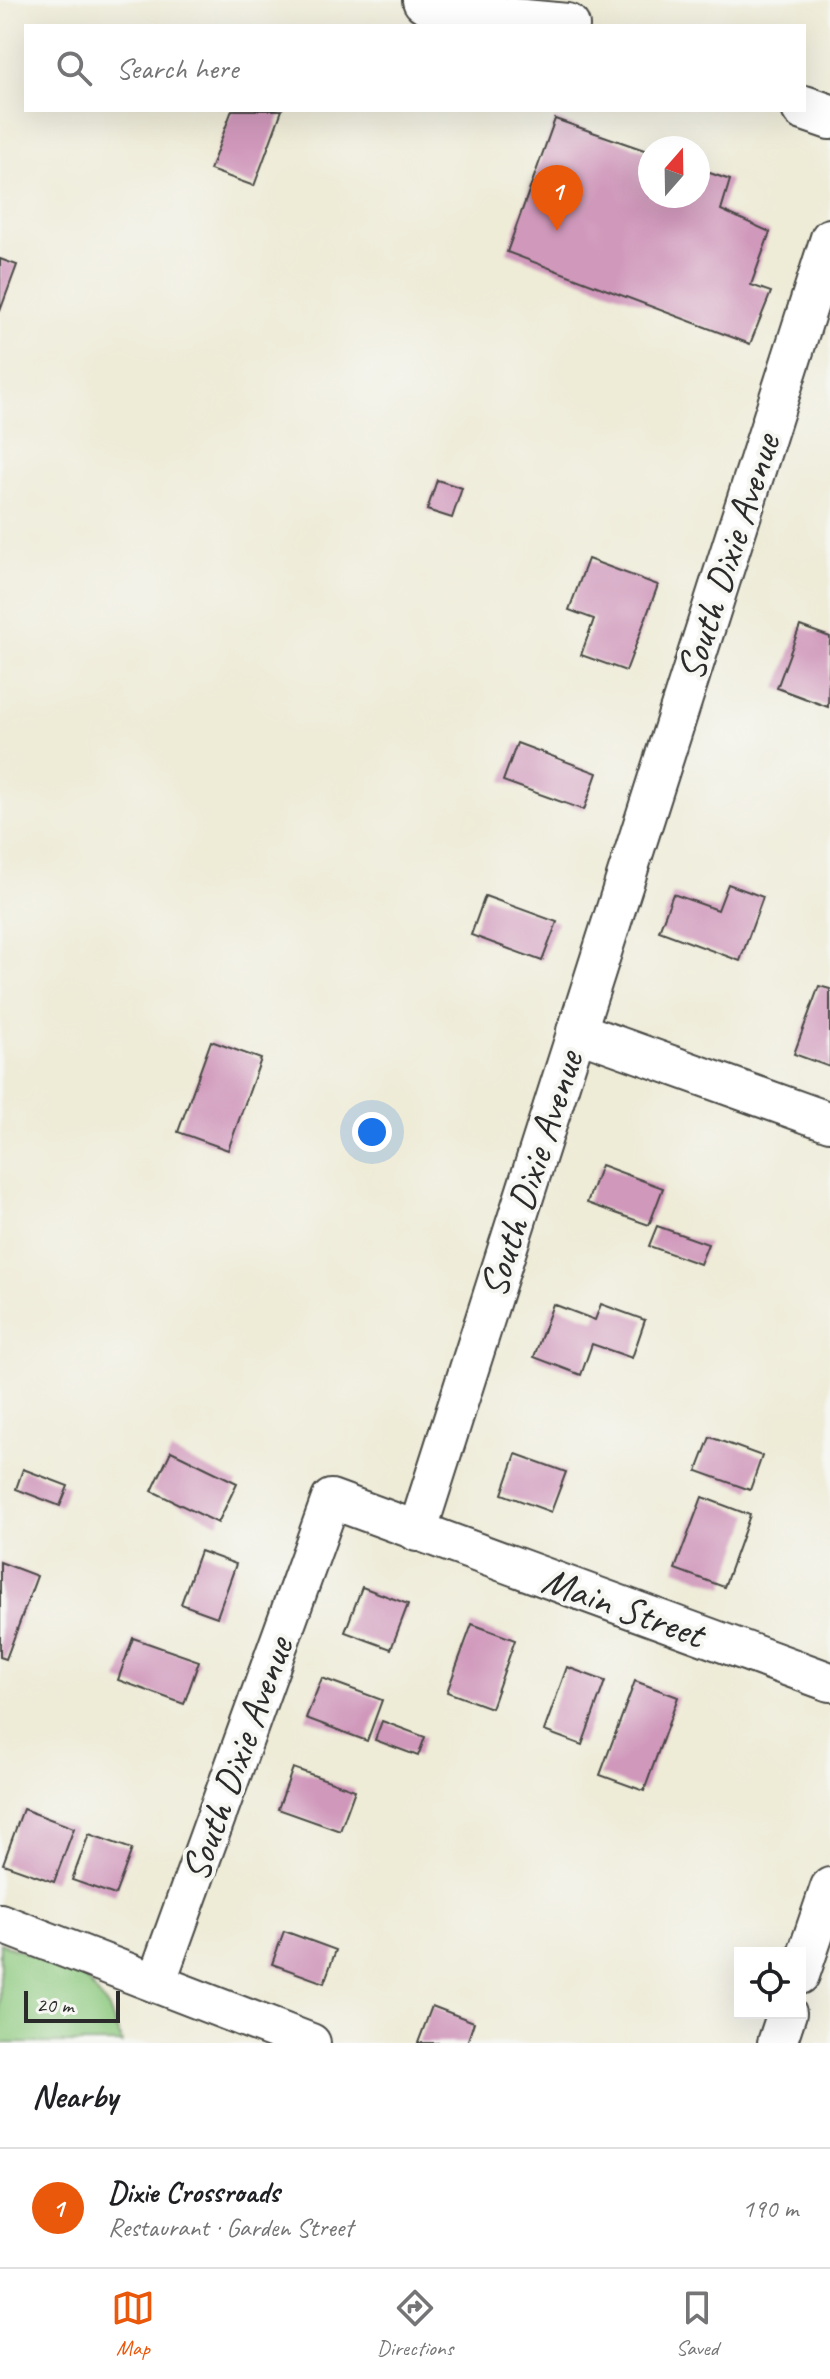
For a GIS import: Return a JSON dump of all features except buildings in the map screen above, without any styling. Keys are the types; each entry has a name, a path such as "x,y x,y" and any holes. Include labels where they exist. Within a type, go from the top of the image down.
{"main road":[{"path":"425,0 482,18 546,24"},
{"path":"539,0 575,24"},
{"path":"806,109 830,117"}],"street":[{"name":"South Dixie Avenue","path":"156,1983 331,1499 417,1532 830,238"},
{"path":"576,1031 830,1122"},
{"name":"Main Street","path":"417,1532 830,1682"},
{"path":"806,1957 830,1887"},
{"path":"0,1923 311,2043"},
{"path":"777,2043 785,2019"}],"green space":[{"path":"0,1943 82,1975 108,2007 122,2043 0,2043"}],"place":[{"name":"Dixie Crossroads","path":"557,231"}]}
